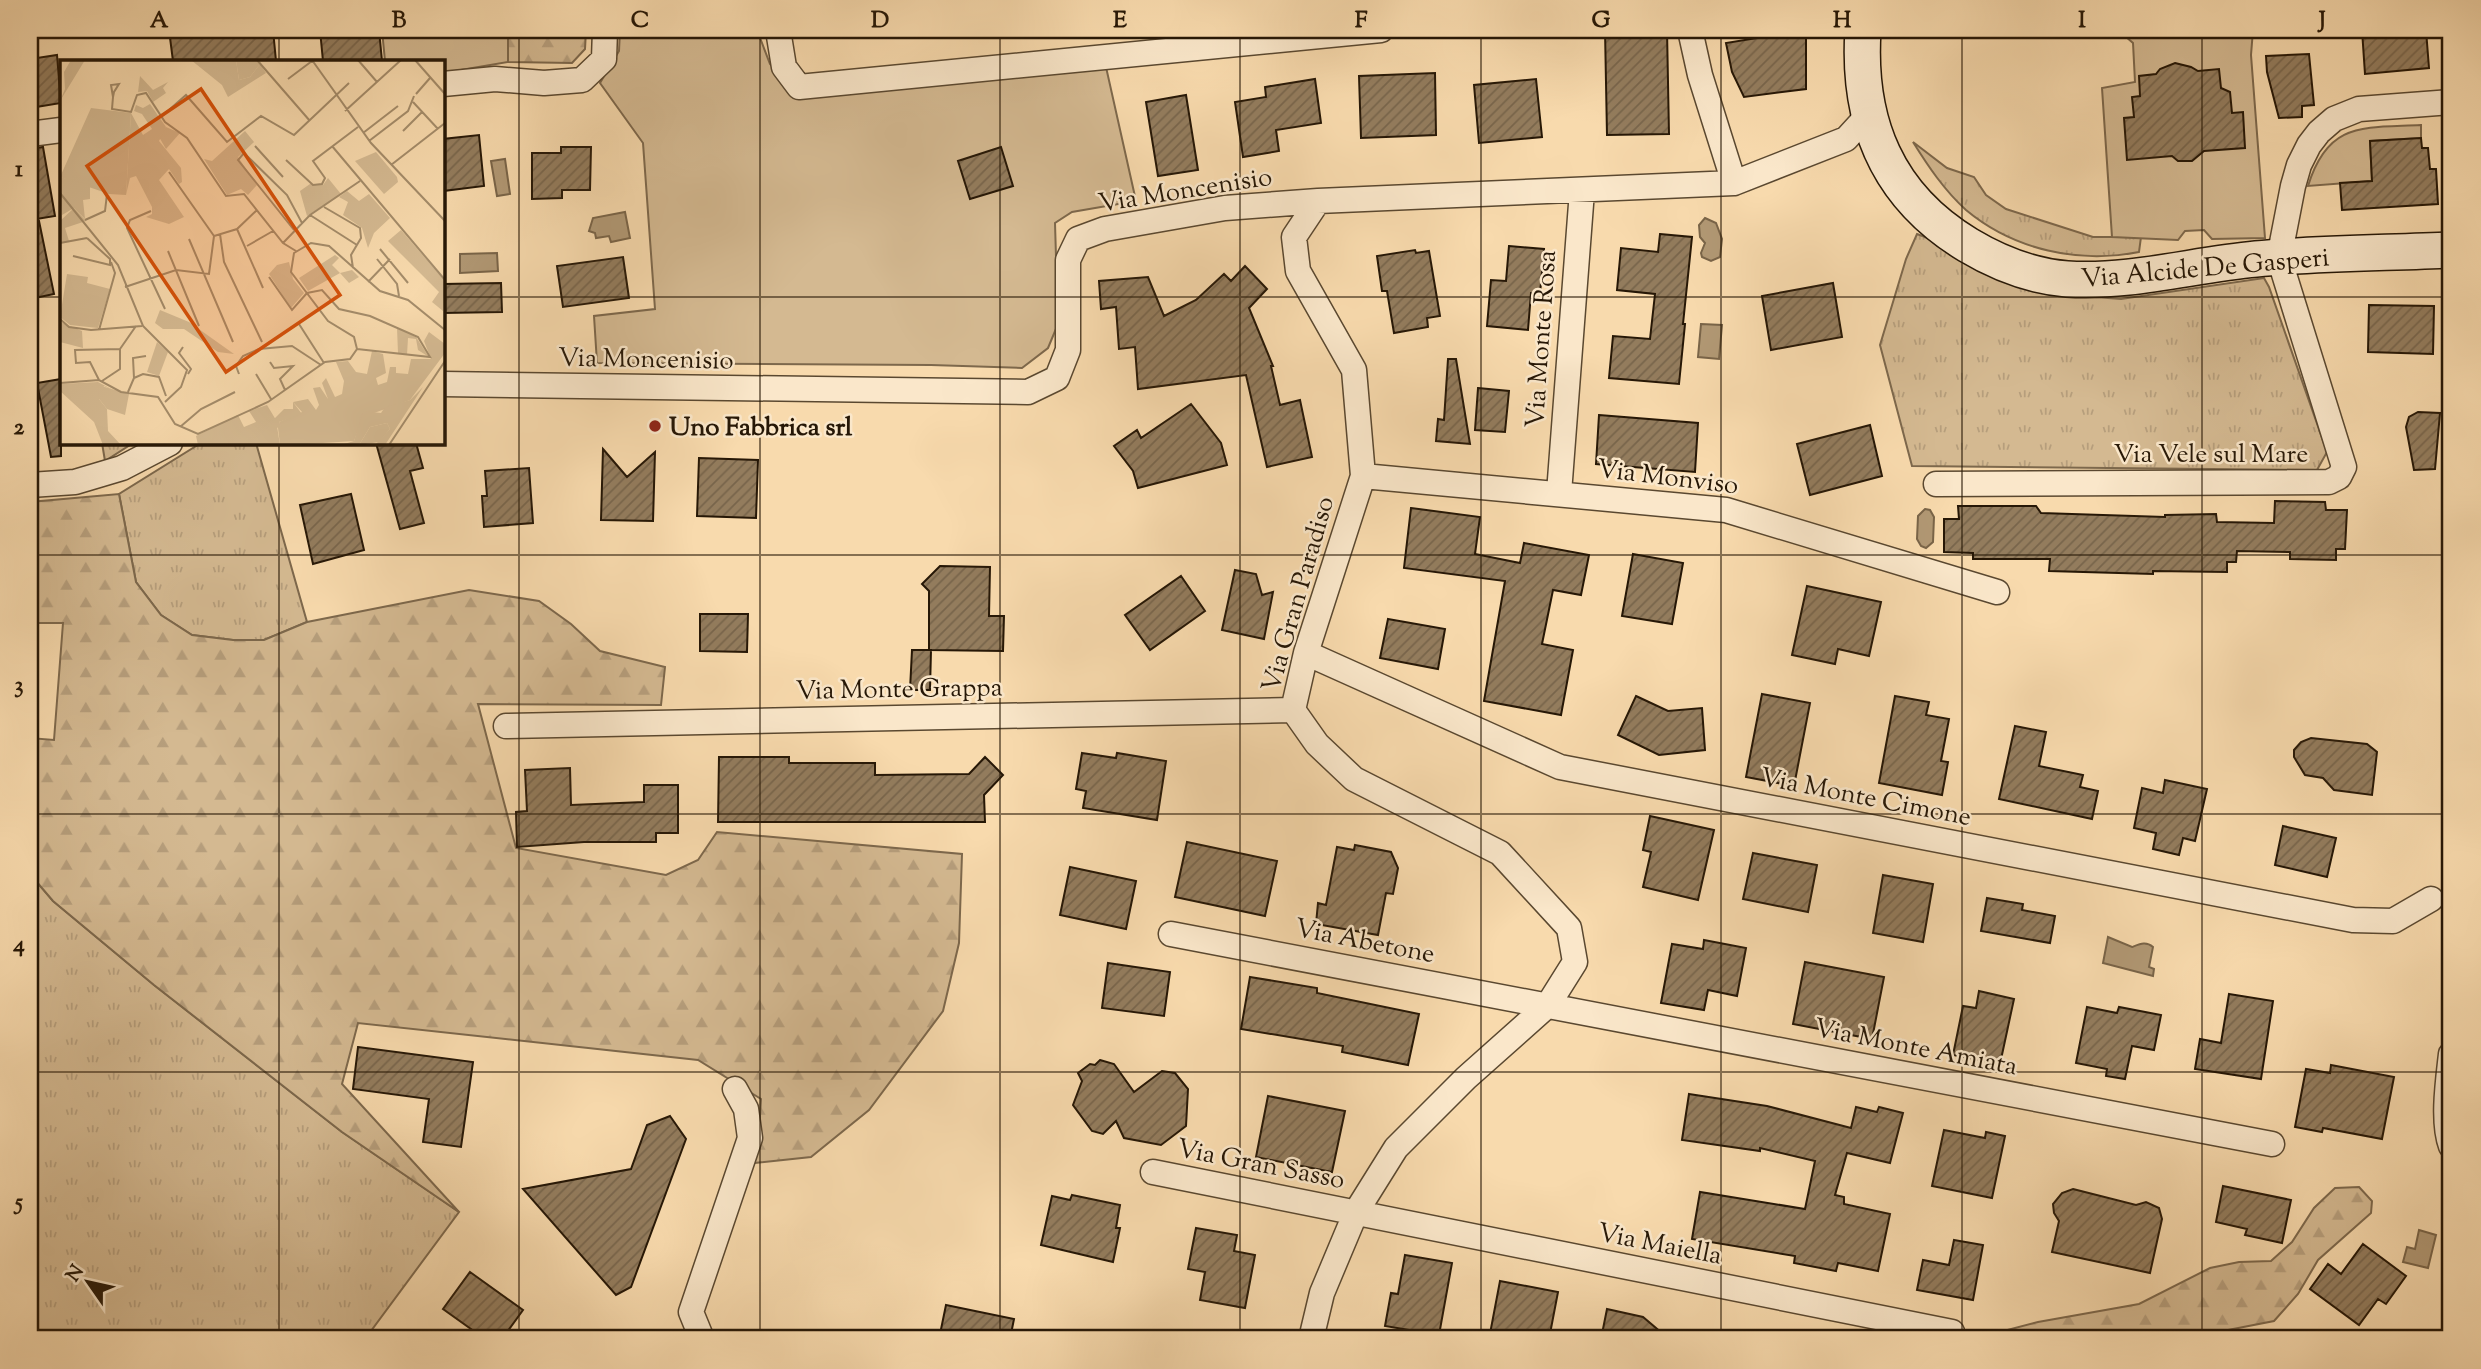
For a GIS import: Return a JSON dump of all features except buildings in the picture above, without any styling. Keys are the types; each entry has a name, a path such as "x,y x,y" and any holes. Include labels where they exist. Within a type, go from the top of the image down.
{"street":[{"path":"444,84 495,79 544,83 582,80 604,59 605,30"},
{"path":"778,30 784,67 799,87 1381,30"},
{"path":"1690,30 1700,75 1734,183"},
{"name":"Via Alcide De Gasperi","path":"1863,30 1861,57 1868,115 1875,139 1890,169 1918,207 1952,235 1986,256 2015,269 2064,279 2109,280 2279,258 2451,250"},
{"path":"2279,258 2293,186 2300,165 2319,132 2333,119 2360,109 2451,102"},
{"name":"Via Moncenisio","path":"444,384 1028,392 1057,377 1068,350 1069,260 1078,239 1105,229 1225,208 1318,201 1734,183 1846,139 1868,115"},
{"path":"30,134 60,130"},
{"name":"Via Monte Rosa","path":"1559,493 1582,191"},
{"name":"Via Gran Paradiso","path":"1311,1339 1322,1293 1356,1212 1396,1148 1466,1078 1548,1005 1575,962 1569,928 1500,853 1354,779 1317,744 1293,710 1306,653 1363,476 1354,370 1298,271 1294,237 1318,201"},
{"name":"Via Vele sul Mare","path":"1936,484 2329,482 2339,477 2344,467 2279,258"},
{"path":"30,485 75,482 122,468 168,444"},
{"name":"Via Monviso","path":"1363,476 1726,510 1997,592"},
{"name":"Via Monte Cimone","path":"1306,653 1560,767 2353,920 2393,921 2431,899"},
{"name":"Via Monte Grappa","path":"506,726 1293,710"},
{"name":"Via Abetone","path":"1171,933 1548,1005"},
{"name":"Via Monte Amiata","path":"1548,1005 2272,1144"},
{"path":"2451,1054 2448,1083 2448,1138 2451,1146"},
{"path":"702,1339 691,1312 750,1138 746,1109 734,1089"},
{"name":"Via Gran Sasso","path":"1153,1172 1356,1212"},
{"name":"Via Maiella","path":"1356,1212 1952,1332"}],"green space":[{"path":"382,30 508,30 508,62 444,73 444,60 385,60"},
{"path":"508,30 586,30 585,49 572,63 508,62"},
{"path":"620,30 757,30 770,64 802,97 1106,67 1136,201 1072,212 1055,223 1058,324 1048,348 1022,368 597,363 594,316 655,309 643,143 600,83 619,51"},
{"path":"2118,30 2253,30 2251,55 2265,238 2212,239 2204,230 2185,231 2178,240 2112,237 2102,88 2135,82 2133,43"},
{"path":"2421,125 2421,138 2370,141 2372,181 2308,186 2316,165 2326,149 2337,139 2365,128"},
{"path":"1913,142 1947,168 1974,177 1986,195 2006,209 2093,237 2141,237 2139,252 2071,255 2026,244 2005,235 1985,224 1958,202"},
{"path":"1917,234 2082,296 2121,299 2264,278 2327,452 2317,470 1912,466 1880,345 1906,259"},
{"path":"102,444 131,444 105,461"},
{"path":"199,444 256,444 307,622 264,640 233,640 192,635 161,615 136,582 119,494"},
{"path":"119,494 136,582 161,615 192,635 233,640 264,640 307,622 469,590 539,601 571,624 600,651 665,667 661,705 478,704 516,848 666,875 698,860 717,832 962,854 959,943 943,1011 869,1110 811,1157 754,1163 758,1149 761,1099 698,1060 358,1023 342,1084 459,1212 342,1132 154,985 53,901 30,874 30,738 54,740 63,623 30,623 30,502"},
{"path":"30,874 53,901 154,985 342,1132 459,1212 365,1339 346,1339 339,1336 336,1339 30,1339"},
{"path":"2359,1187 2372,1201 2371,1213 2318,1260 2298,1294 2274,1321 2182,1339 1973,1339 2038,1322 2139,1304 2210,1268 2239,1262 2271,1261 2292,1242 2314,1208 2335,1188"}],"shaded area":[{"path":"505,159 510,194 497,196 491,161"},
{"path":"625,212 630,238 611,242 609,236 596,238 595,233 589,231 593,218"},
{"path":"1705,218 1716,223 1722,239 1720,257 1711,261 1702,257 1701,253 1705,243 1700,237 1699,225"},
{"path":"497,253 498,271 460,273 460,254"},
{"path":"1701,324 1722,325 1719,359 1698,357"},
{"path":"1925,509 1930,510 1934,517 1933,542 1926,548 1921,546 1917,539 1918,516"},
{"path":"2108,937 2132,947 2145,944 2153,947 2149,967 2154,969 2153,976 2103,963"},
{"path":"2419,1230 2436,1235 2428,1268 2403,1262 2407,1247 2415,1249"}],"place":[{"name":"Uno Fabbrica srl","path":"655,426"}]}
